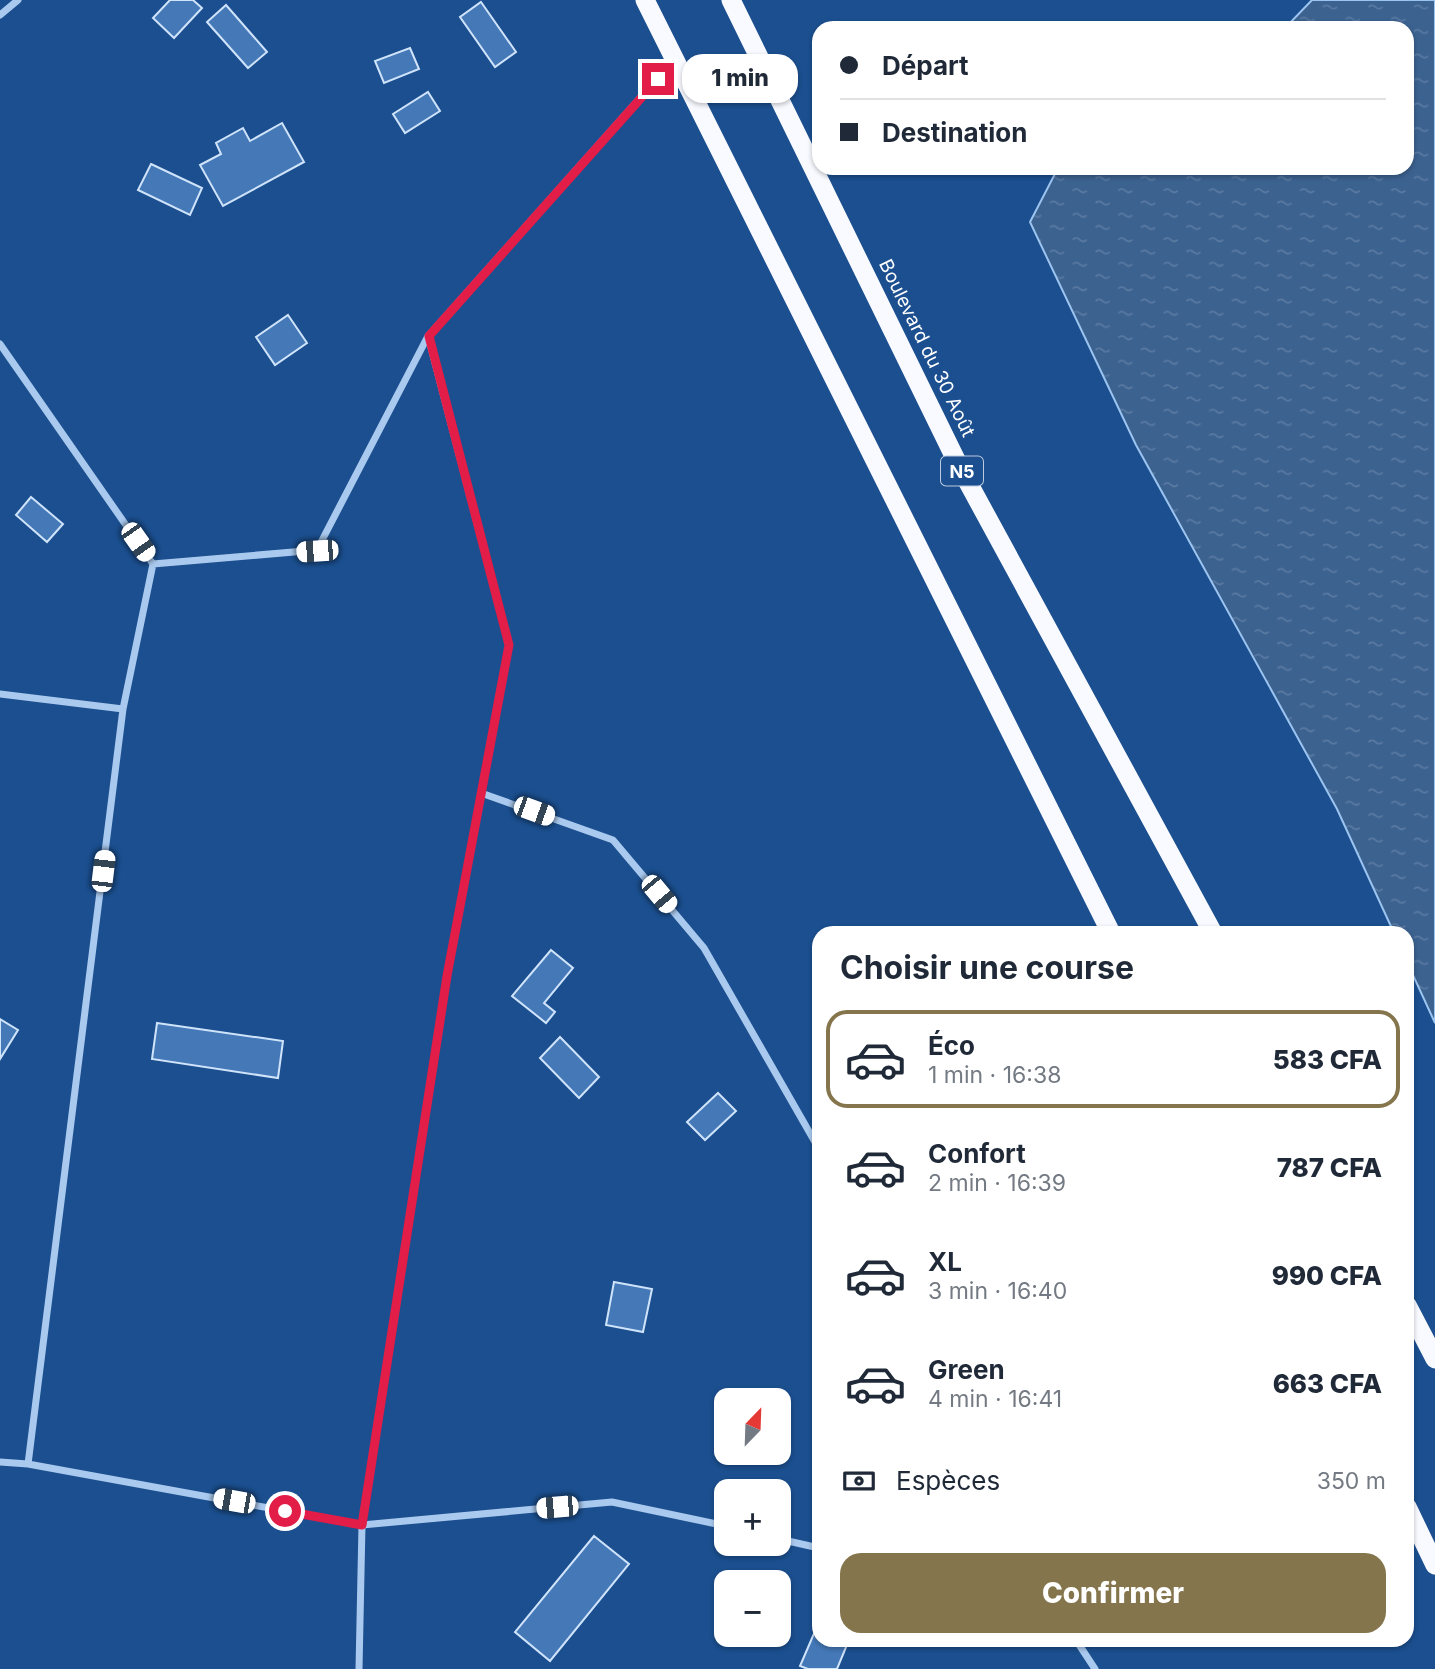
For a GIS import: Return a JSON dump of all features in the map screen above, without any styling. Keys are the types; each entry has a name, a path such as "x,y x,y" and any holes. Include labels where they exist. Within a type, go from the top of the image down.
{"highway":[{"path":"645,0 1108,926"},
{"name":"Boulevard du 30 Août","path":"731,0 812,166"},
{"name":"Boulevard du 30 Août","path":"817,175 957,462 1209,926"},
{"path":"1414,1318 1435,1359"},
{"path":"1414,1521 1435,1564"}],"street":[{"path":"0,15 18,0"},
{"path":"153,564 317,551 429,336 675,59"},
{"path":"359,1669 362,1525 447,976 509,645 429,336"},
{"path":"0,344 153,564 123,709 28,1464"},
{"path":"0,694 123,709"},
{"path":"481,793 613,840 704,948 812,1137"},
{"path":"0,1462 28,1464 362,1525 612,1502 714,1523"},
{"path":"791,1542 812,1546"},
{"path":"1081,1647 1095,1669"}],"water":[{"path":"1312,0 1435,0 1435,1023 1414,977 1414,926 1391,926 1337,809 1136,445 1030,222 1054,175 1414,175 1414,21 1292,21"}],"building":[{"path":"170,0 193,0 202,8 174,38 153,18"},
{"path":"481,2 516,52 495,67 460,17"},
{"path":"226,5 267,52 248,68 207,22"},
{"path":"410,48 419,69 384,83 375,61"},
{"path":"428,92 440,111 405,133 393,114"},
{"path":"282,123 304,162 223,206 200,165 221,154 216,143 243,128 250,141"},
{"path":"151,164 202,188 190,215 138,190"},
{"path":"288,315 307,343 275,365 256,337"},
{"path":"31,497 63,524 47,542 16,515"},
{"path":"551,950 573,968 544,1003 555,1012 546,1023 512,996"},
{"path":"0,1019 18,1030 0,1059"},
{"path":"157,1023 283,1041 278,1078 152,1059"},
{"path":"560,1037 599,1077 579,1098 540,1058"},
{"path":"718,1093 736,1111 705,1140 687,1122"},
{"path":"614,1282 652,1289 643,1332 606,1325"},
{"path":"594,1536 629,1564 550,1661 515,1632"},
{"path":"812,1638 812,1647 846,1647 837,1669 808,1669 800,1666"}],"route":[{"path":"285,1511 362,1525 447,976 509,645 429,336 658,79"}]}
